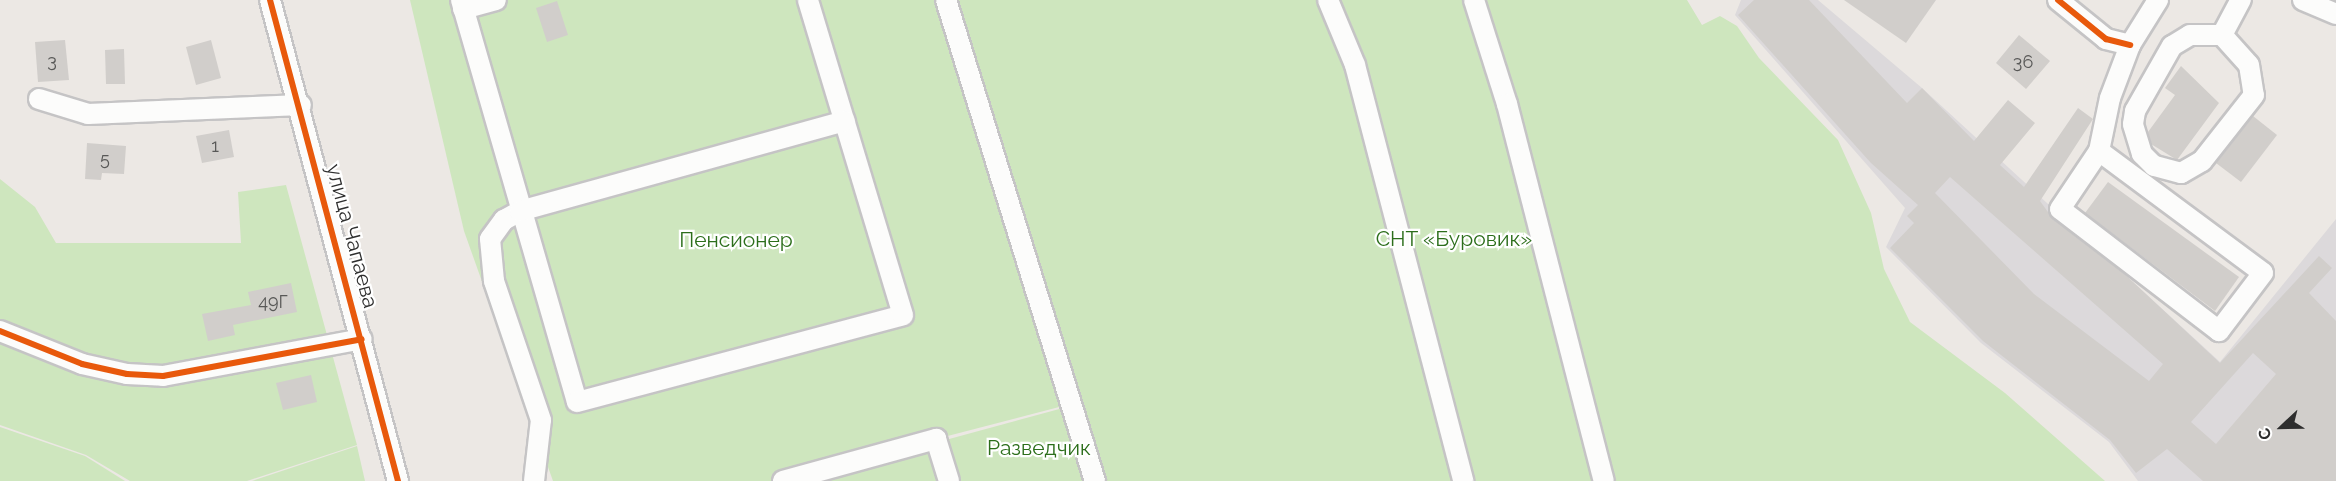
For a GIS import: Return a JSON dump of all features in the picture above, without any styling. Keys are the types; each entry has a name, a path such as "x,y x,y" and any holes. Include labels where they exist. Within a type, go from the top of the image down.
{"street":[{"name":"улица Чапаева","path":"270,0 301,105 398,481"},
{"path":"496,0 462,4 577,402 903,315 808,0"},
{"path":"946,0 1095,481"},
{"path":"1328,0 1355,65 1463,481"},
{"path":"1474,0 1507,104 1604,481"},
{"path":"2058,0 2106,39 2130,45"},
{"path":"2099,151 2263,273 2219,331 2060,210 2099,151 2110,98 2130,45 2158,0"},
{"path":"2222,36 2241,0"},
{"path":"2303,0 2336,14"},
{"path":"2190,35 2222,36 2249,65 2254,95 2193,168 2181,173 2154,166 2135,138 2136,111 2172,46 2190,35"},
{"path":"39,99 88,114 301,105"},
{"path":"534,481 541,420 494,281 490,239 504,220 520,211 844,121"},
{"path":"0,331 82,364 127,374 163,376 362,339"},
{"path":"783,481 806,478 936,439 949,481"}],"shaded area":[{"path":"1741,0 1818,0 1922,88 2220,362 2336,219 2336,481 2138,481 2109,442 1981,343 1886,247 1905,208 1735,15"}],"green space":[{"name":"Пенсионер","path":"410,0 940,0 1063,406 774,481 553,481 464,231"},
{"name":"СНТ «Буровик»","path":"952,0 1687,0 1702,25 1720,16 1737,26 1759,58 1838,140 1871,213 1884,269 1910,322 2005,393 2105,481 1099,481"},
{"path":"0,179 35,207 56,243 241,243 238,192 286,185 357,445 247,481 130,481 86,455 0,425"},
{"name":"Разведчик","path":"1063,408 1086,481 795,481"},
{"path":"0,427 85,456 125,481 0,481"},
{"path":"357,446 365,481 252,481"}],"building":[{"path":"1754,0 1809,0 1907,103 1922,88 1974,141 2008,100 2035,123 2000,165 2024,187 2078,108 2093,119 2040,201 2053,219 2118,268 2220,363 2319,256 2332,268 2309,293 2336,321 2336,481 2203,481 2167,449 2136,473 2110,440 1983,341 1890,248 1914,223 1907,216 1918,205 1871,163 1738,15","holes":["1950,177 2163,364 2149,381 2034,294 1935,193","2253,353 2276,374 2216,444 2191,422"]},
{"path":"1844,0 1936,0 1906,43"},
{"path":"557,1 568,35 547,42 536,8"},
{"path":"2019,35 2050,61 2026,89 1996,63"},
{"path":"65,40 69,80 38,82 35,42"},
{"path":"211,40 221,78 196,85 186,47"},
{"path":"124,49 125,84 106,84 105,50"},
{"path":"2181,66 2219,103 2177,160 2151,144 2148,132 2175,95 2165,88"},
{"path":"2253,116 2277,135 2241,182 2216,163"},
{"path":"229,130 234,157 202,163 196,136"},
{"path":"87,143 126,146 124,174 102,173 101,180 85,179"},
{"path":"2108,182 2239,277 2215,311 2085,213"},
{"path":"291,283 297,312 233,325 235,335 208,341 202,314 251,305 248,292"},
{"path":"311,375 317,402 283,410 276,383"}],"cycle path":[{"path":"270,0 398,481"},
{"path":"2058,0 2106,39 2130,45"},
{"path":"0,331 82,364 127,374 163,376 362,339"}]}
